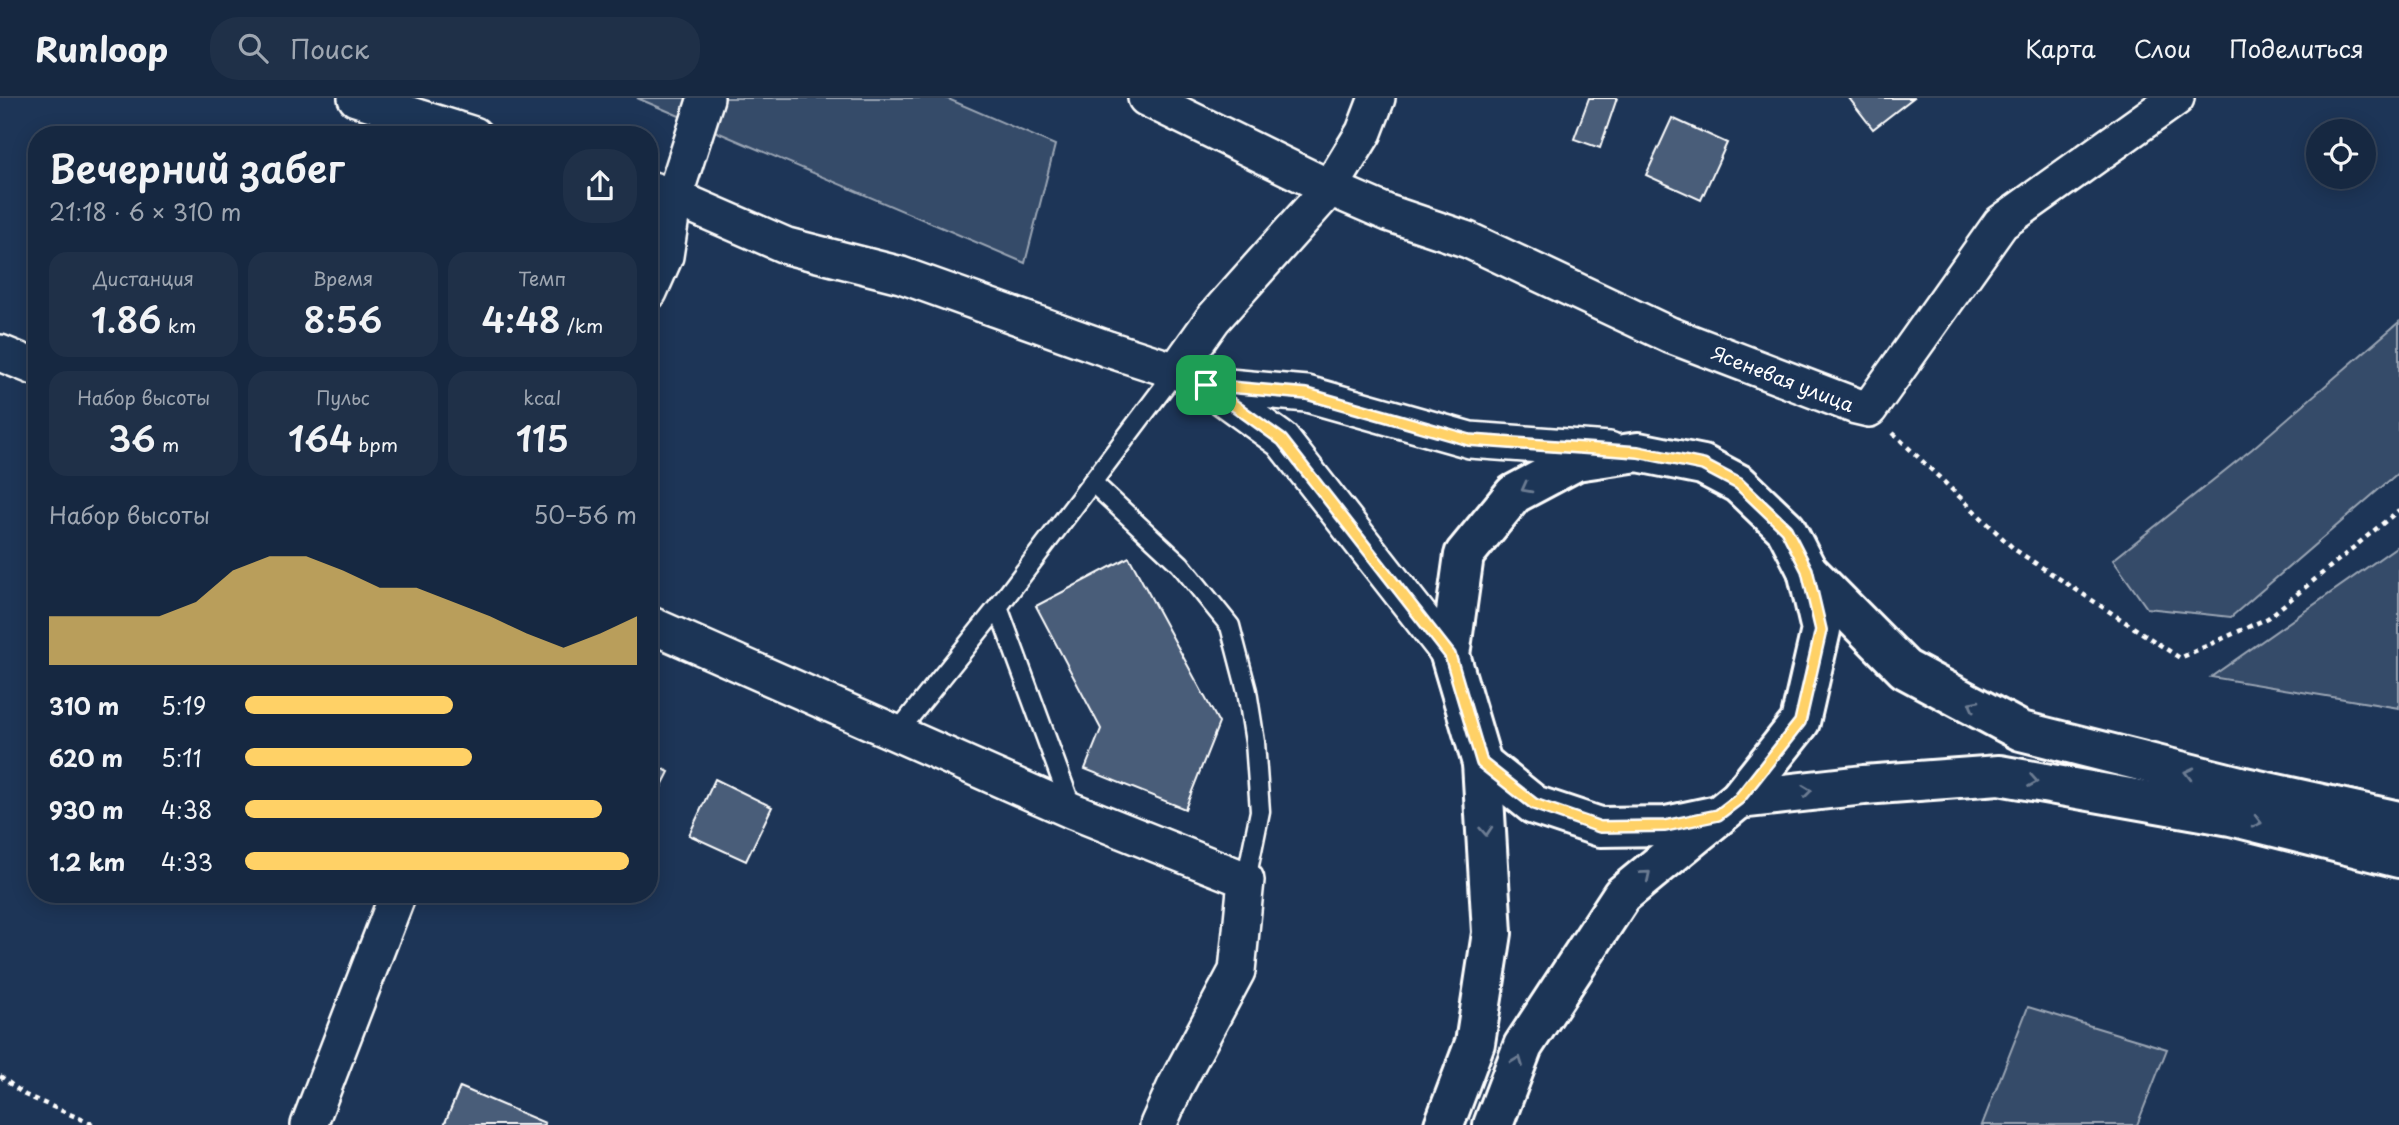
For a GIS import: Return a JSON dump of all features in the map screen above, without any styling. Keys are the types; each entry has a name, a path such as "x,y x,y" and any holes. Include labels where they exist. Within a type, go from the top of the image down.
{"main road":[{"path":"1444,1125 1475,1043 1492,933 1482,763 1450,655 1464,555 1514,494 1576,461 1638,452 1703,465 1739,484 1786,529 1807,570 1821,630 1800,722 1728,807 1622,895 1524,1046 1493,1125"},
{"path":"1807,570 1905,669 2021,731 2240,786 2399,821"},
{"path":"1482,763 1534,804 1600,827 1665,826 1728,807 1864,785 1999,775 2231,816 2399,858"}],"street":[{"path":"356,98 445,126"},
{"path":"658,272 665,256 662,193 706,98"},
{"name":"Ясеневая улица","path":"1146,98 1330,188 1388,213 1468,240 1670,335 1869,409 2001,223 2175,98"},
{"path":"1191,378 1213,319 1330,188 1364,132 1377,98"},
{"path":"662,193 787,246 901,275 1191,378 1307,394 1469,440 1638,452"},
{"path":"0,353 28,364"},
{"path":"1191,378 1282,440 1450,655"},
{"path":"658,628 1073,811 1246,880 1237,971 1176,1085 1158,1125"},
{"path":"309,1125 395,903"}],"lane":[{"path":"896,734 998,607 1092,482 1191,378"},
{"path":"1092,482 1181,564 1230,626 1247,691 1255,742 1260,811 1246,880"},
{"path":"998,607 1073,811"}],"path":[{"path":"1869,409 2014,549 2180,658 2268,618 2399,510"},
{"path":"0,1076 25,1095 96,1125"}],"shaded area":[{"path":"637,98 946,98 1055,145 1025,263"},
{"path":"2399,322 2399,472 2231,617 2147,608 2113,560 2252,449"},
{"path":"2399,545 2399,708 2211,677"},
{"path":"2028,1007 2167,1049 2137,1125 1982,1125"}],"building":[{"path":"1589,98 1617,98 1600,148 1574,139"},
{"path":"1849,98 1913,98 1873,129"},
{"path":"1672,118 1727,143 1701,200 1646,175"},
{"path":"1129,557 1219,723 1185,809 1085,769 1101,729 1036,606"},
{"path":"658,766 669,772 658,793"},
{"path":"715,779 772,807 746,861 689,835"},
{"path":"460,1087 545,1123 444,1125"}],"route":[{"path":"1206,385 1307,394 1469,440 1638,452 1703,465 1739,484 1786,529 1807,570 1821,630 1800,722 1739,799 1718,815 1665,826 1600,827 1534,804 1482,763 1450,655 1282,440 1206,385"}]}
